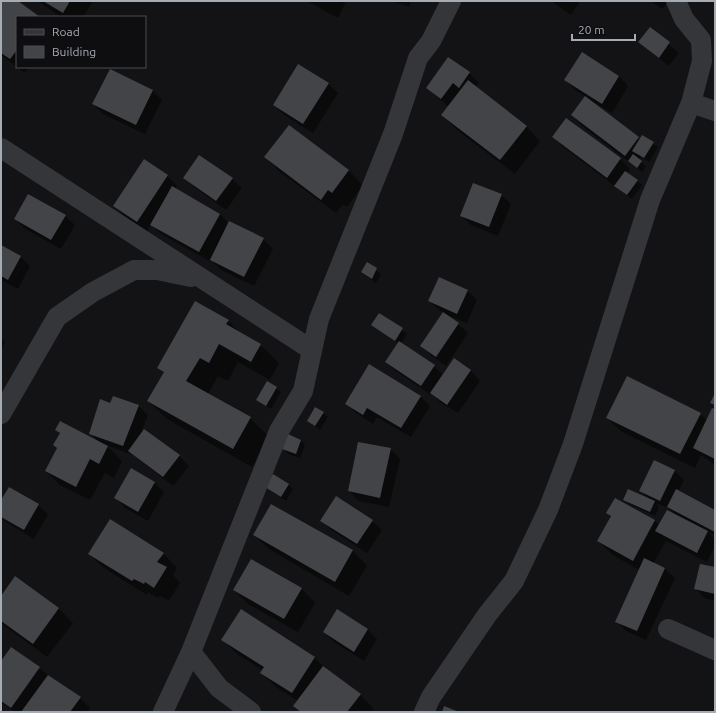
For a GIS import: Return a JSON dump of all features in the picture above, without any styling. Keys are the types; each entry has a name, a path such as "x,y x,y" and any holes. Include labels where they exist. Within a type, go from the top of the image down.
{"street":[{"path":"164,712 191,652 279,431 303,391 319,319 393,134 418,58 431,41 451,1"},
{"path":"424,712 431,697 487,615 514,581 548,510 573,444 650,200 692,103 702,61 701,40 684,19 676,1"},
{"path":"692,103 715,111"},
{"path":"1,148 312,350"},
{"path":"1,414 57,317 93,292 134,270 157,270 202,279"},
{"path":"668,629 715,650"},
{"path":"191,652 219,688 251,712"}],"building":[{"path":"1,1 18,1 39,16 16,16 16,51 10,59 1,53"},
{"path":"43,1 70,1 63,13"},
{"path":"650,27 670,42 659,58 638,42"},
{"path":"582,52 619,76 602,104 564,80"},
{"path":"448,57 470,72 459,88 453,83 441,99 426,88"},
{"path":"298,64 329,83 303,124 273,105"},
{"path":"110,69 153,90 136,125 92,104"},
{"path":"468,80 527,126 500,160 441,115"},
{"path":"585,96 639,137 625,156 571,115"},
{"path":"566,118 621,158 607,178 552,137"},
{"path":"289,125 349,170 332,193 328,190 321,200 264,157"},
{"path":"642,135 654,142 644,158 632,151"},
{"path":"633,154 642,161 637,168 628,161"},
{"path":"199,155 233,178 216,201 183,178"},
{"path":"144,159 168,175 137,222 113,206"},
{"path":"625,171 638,180 627,195 614,186"},
{"path":"473,183 502,194 489,227 460,216"},
{"path":"172,186 220,214 199,252 150,225"},
{"path":"28,194 66,215 51,240 14,219"},
{"path":"229,221 264,238 244,277 210,260"},
{"path":"1,245 21,256 8,280 1,276"},
{"path":"367,262 377,268 372,279 361,272"},
{"path":"439,277 468,290 457,314 428,301"},
{"path":"195,301 229,320 226,324 261,344 251,362 219,344 209,363 200,358 186,381 251,417 233,449 147,401 164,372 157,368"},
{"path":"443,312 459,323 436,357 420,346"},
{"path":"379,313 403,328 395,341 371,325"},
{"path":"399,341 435,365 421,386 385,362"},
{"path":"454,358 471,370 447,405 430,393"},
{"path":"369,364 421,396 401,428 367,408 363,415 345,404"},
{"path":"627,376 701,413 680,454 606,418"},
{"path":"267,381 277,387 266,406 256,400"},
{"path":"715,393 715,405 710,403"},
{"path":"113,396 139,405 123,446 89,434 100,399 110,403"},
{"path":"315,407 324,412 315,426 307,421"},
{"path":"712,408 715,409 715,459 693,448"},
{"path":"60,421 108,446 99,464 90,459 76,487 45,471 57,448 53,445 60,433 55,430"},
{"path":"144,429 180,455 163,477 128,451"},
{"path":"288,434 301,440 296,454 282,449"},
{"path":"358,442 391,448 380,498 348,491"},
{"path":"654,460 675,470 660,501 639,491"},
{"path":"131,468 155,482 138,512 114,498"},
{"path":"273,474 289,484 281,497 265,487"},
{"path":"9,487 39,504 24,530 1,517 1,500"},
{"path":"628,489 655,501 650,512 623,500"},
{"path":"676,489 715,510 715,532 667,507"},
{"path":"336,496 373,520 357,544 320,521"},
{"path":"615,498 655,520 633,561 597,541 611,516 606,513"},
{"path":"271,504 353,550 335,582 253,535"},
{"path":"667,510 708,531 697,553 655,531"},
{"path":"110,519 164,553 157,562 167,567 154,588 145,582 144,584 134,579 132,581 88,554"},
{"path":"644,558 665,568 637,631 615,622"},
{"path":"251,559 302,588 284,619 233,590"},
{"path":"700,564 715,567 715,594 694,589"},
{"path":"15,576 59,608 33,644 1,621 1,596"},
{"path":"241,609 315,657 292,693 260,673 264,667 221,640"},
{"path":"337,609 368,629 354,652 323,632"},
{"path":"11,647 40,667 11,708 1,701 1,661"},
{"path":"323,666 361,694 347,712 301,712 293,706"},
{"path":"48,675 81,697 70,712 21,712"},
{"path":"444,706 459,712 442,712"}]}
